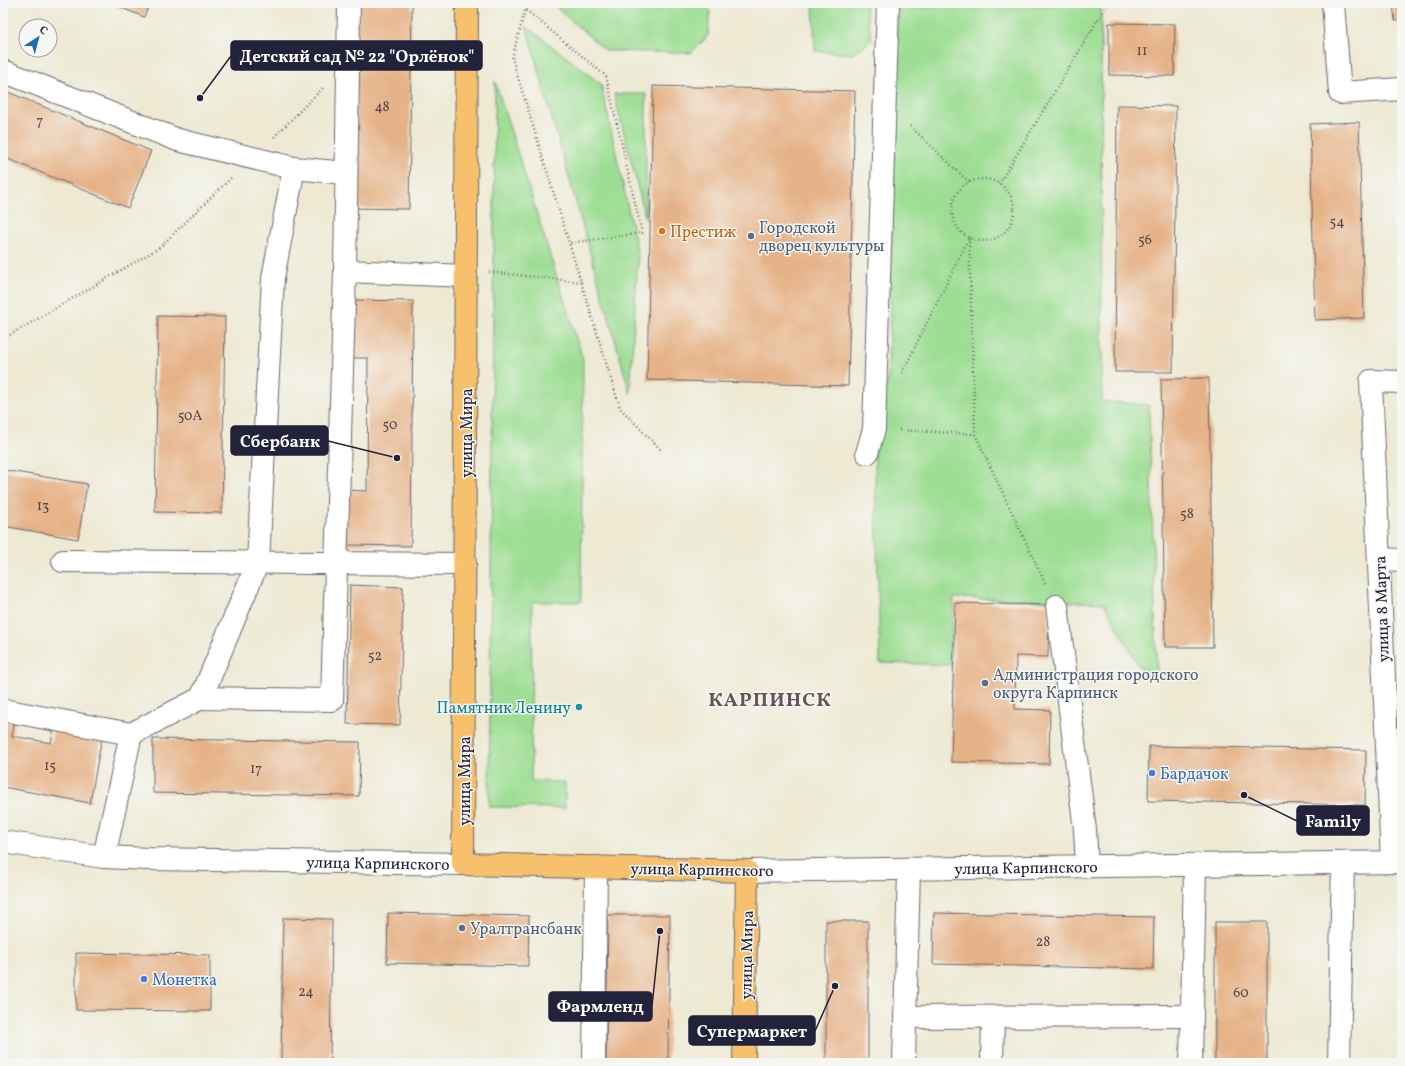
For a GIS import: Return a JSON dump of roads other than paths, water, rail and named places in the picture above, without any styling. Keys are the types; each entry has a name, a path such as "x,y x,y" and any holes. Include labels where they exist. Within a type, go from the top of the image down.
{"main road":[{"name":"улица Мира","path":"463,864 468,3"},
{"name":"улица Карпинского","path":"463,864 747,871"},
{"name":"улица Мира","path":"744,1063 747,871"}],"street":[{"path":"3,710 131,734 201,698 332,700 345,272 349,3"},
{"path":"867,453 874,429 888,3"},
{"path":"1333,3 1340,93 1402,89"},
{"path":"3,71 178,140 294,168 346,173"},
{"path":"201,698 258,562 273,278 294,168"},
{"path":"345,272 466,273"},
{"name":"улица 8 Марта","path":"1397,862 1379,559 1372,381 1402,382"},
{"path":"1379,559 1402,560"},
{"path":"63,561 465,564"},
{"path":"1057,606 1085,830 1087,866"},
{"path":"104,857 131,734"},
{"name":"улица Карпинского","path":"3,842 104,857 463,864"},
{"name":"улица Карпинского","path":"747,871 1397,862"},
{"path":"1339,1063 1343,863"},
{"path":"1191,1063 1195,865"},
{"path":"594,1063 596,867"},
{"path":"904,1063 909,869"},
{"path":"905,1017 1192,1016"},
{"path":"992,1063 993,1017"}],"place":[{"name":"Детский сад № 22 \"Орлёнок\"","path":"200,98"},
{"name":"Престиж","path":"662,231"},
{"name":"Городской дворец культуры","path":"751,236"},
{"name":"Сбербанк","path":"397,458"},
{"name":"Администрация городского округа Карпинск","path":"985,683"},
{"name":"Памятник Ленину","path":"579,707"},
{"name":"Бардачок","path":"1152,773"},
{"name":"Family","path":"1244,795"},
{"name":"Уралтрансбанк","path":"462,928"},
{"name":"Фармленд","path":"660,931"},
{"name":"Монетка","path":"144,979"},
{"name":"Супермаркет","path":"835,986"}],"district":[{"name":"КАРПИНСК","path":"770,699"}]}
